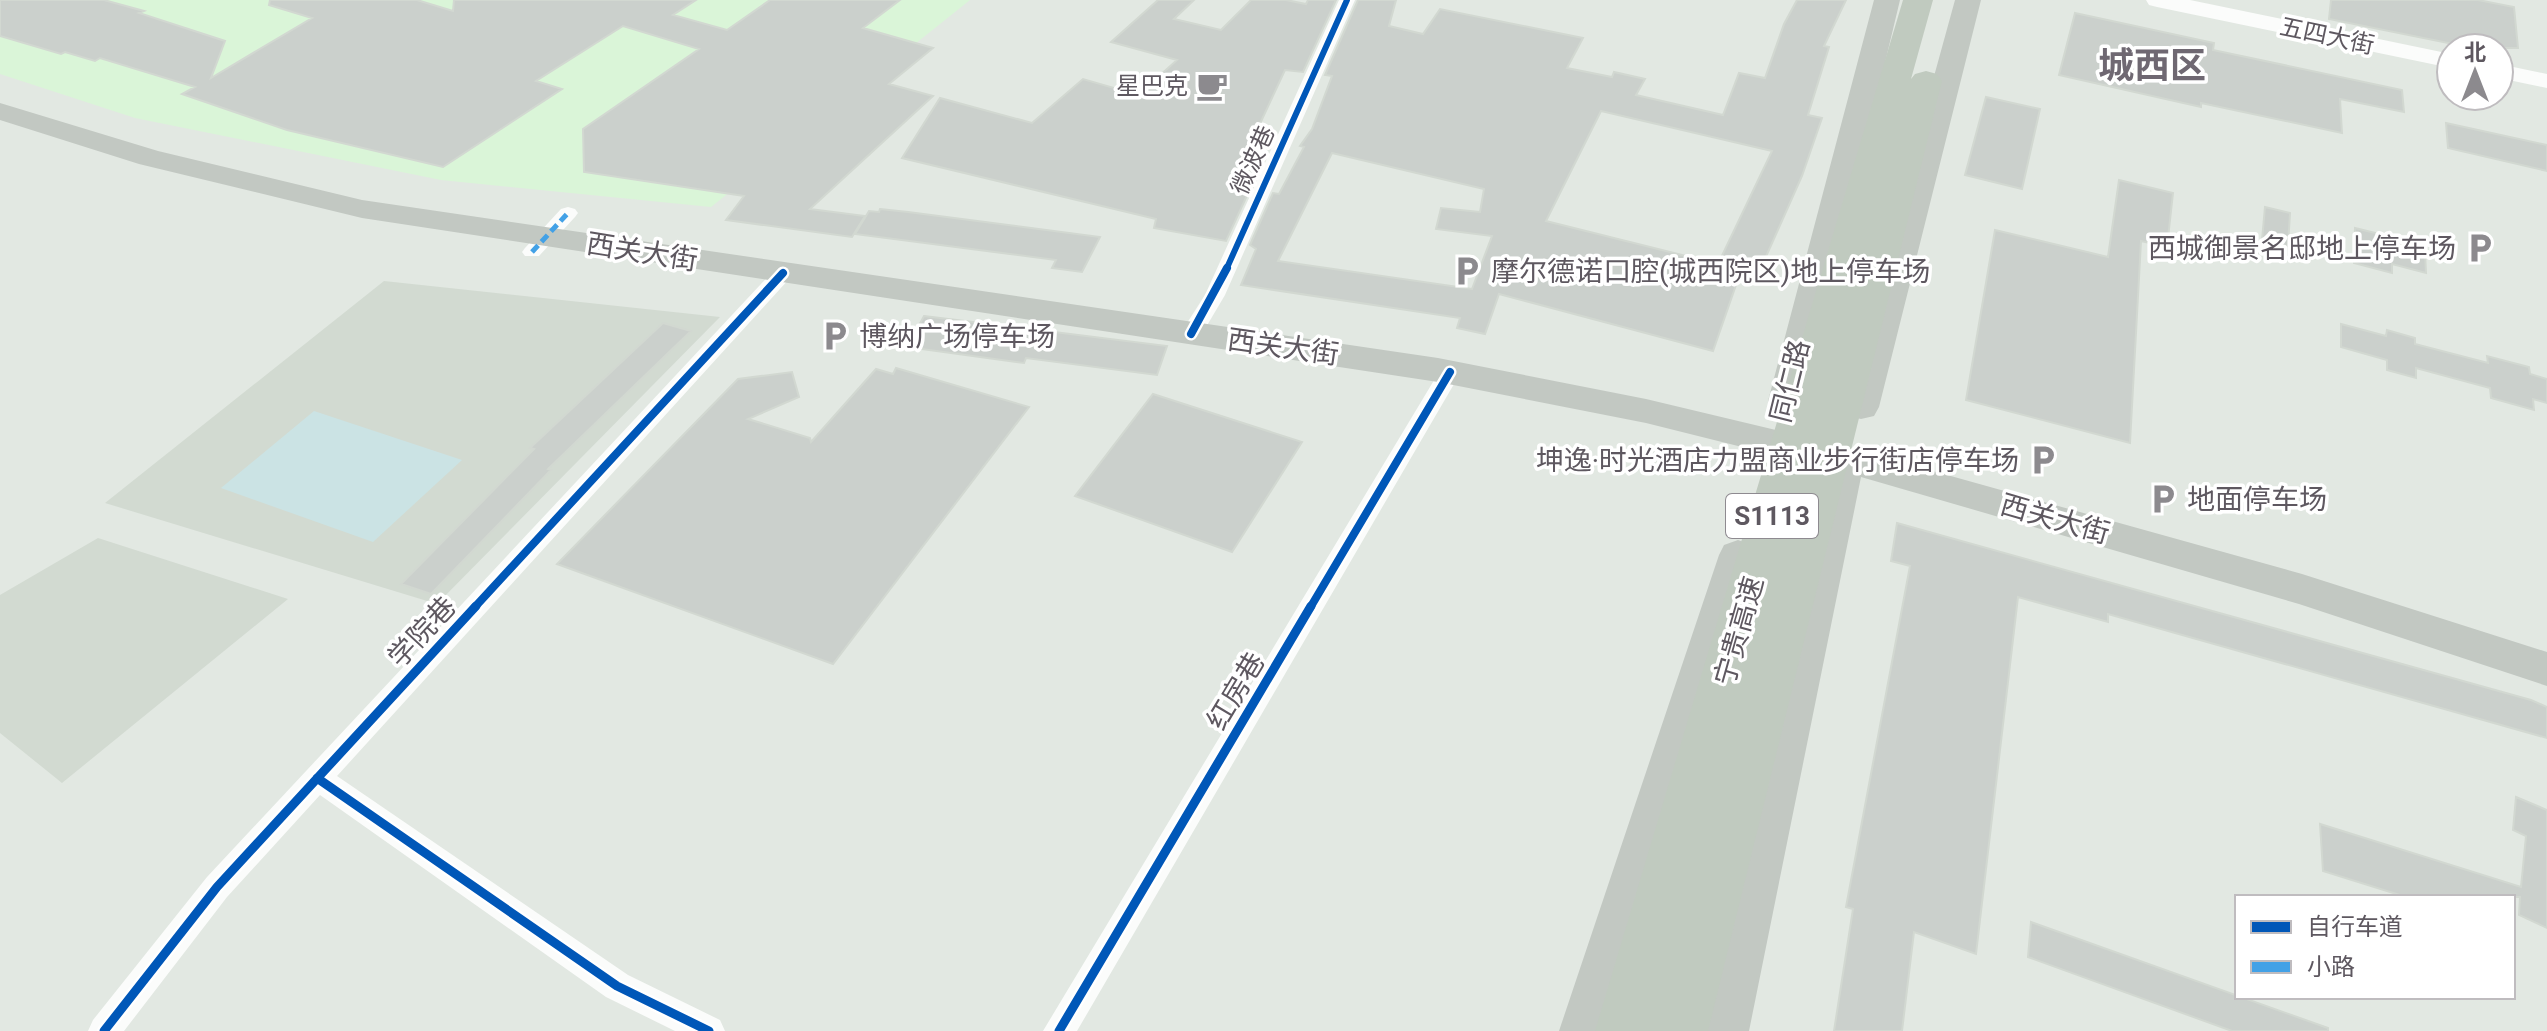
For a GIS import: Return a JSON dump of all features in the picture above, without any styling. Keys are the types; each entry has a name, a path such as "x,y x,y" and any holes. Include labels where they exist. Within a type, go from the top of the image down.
{"highway":[{"name":"宁贵高速","path":"1624,1031 1918,0"},
{"name":"宁贵高速","path":"1679,1031 1947,0"}],"main road":[{"name":"同仁路","path":"1584,1031 1775,442 1887,0"},
{"path":"1724,1031 1847,460 1968,0"},
{"name":"五四大街","path":"2157,0 2435,58"},
{"path":"2515,74 2547,81"},
{"name":"西关大街","path":"0,111 149,158 362,209 1450,372 1646,411 1847,460 2302,589 2547,669"}],"street":[{"name":"微波巷","path":"1191,334 1215,295 1347,0"},
{"path":"532,252 568,213"},
{"name":"学院巷","path":"104,1031 217,887 783,273"},
{"name":"红房巷","path":"1059,1031 1450,372"},
{"path":"317,778 617,986 709,1031"}],"shaded area":[{"path":"33,0 970,0 711,207 441,180 135,118 0,74 0,16"},
{"path":"384,281 720,317 437,604 105,503"},
{"path":"314,411 462,460 373,542 221,488"},
{"path":"98,538 288,599 62,783 0,733 0,595"}],"building":[{"path":"0,0 104,0 144,11 139,13 225,41 211,78 312,18 269,5 270,0 417,0 453,11 454,0 696,0 673,15 727,30 770,0 900,0 863,28 933,48 889,84 933,96 810,209 865,216 852,237 726,220 744,196 584,172 583,129 699,49 623,26 536,81 562,89 443,167 287,130 182,94 195,87 100,58 95,61 65,52 61,54 0,36"},
{"path":"1158,0 1194,0 1174,19 1221,30 1251,0 1286,0 1306,4 1308,0 1336,0 1303,72 1285,70 1231,186 1250,189 1226,241 1154,228 1156,219 902,158 940,98 1032,123 1083,79 1138,95 1177,60 1111,42"},
{"path":"1358,0 1396,0 1389,26 1423,34 1440,9 1583,38 1567,68 1612,77 1614,72 1645,79 1636,95 1723,115 1739,73 1765,78 1784,24 1797,0 1846,0 1824,46 1829,47 1808,115 1822,118 1802,176 1760,270 1743,265 1713,351 1499,294 1485,334 1457,328 1460,318 1241,285 1256,249 1250,245 1273,193 1279,194 1304,147 1300,146 1312,129 1332,76 1325,75","holes":["1601,111 1772,151 1718,264 1546,221","1332,153 1484,189 1480,212 1441,208 1436,229 1492,236 1472,289 1278,261"]},
{"path":"2331,0 2478,0 2514,7 2518,48 2515,48 2515,32 2435,32 2435,40 2329,19"},
{"path":"2075,13 2214,43 2213,50 2402,90 2404,112 2340,99 2342,133 2201,103 2201,107 2059,75"},
{"path":"1986,97 2040,109 2022,189 1965,175"},
{"path":"2446,123 2547,145 2547,171 2448,148"},
{"path":"2119,180 2173,193 2167,247 2141,241 2130,443 1966,400 1995,230 2108,257"},
{"path":"2265,207 2290,213 2288,246 2262,240"},
{"path":"880,209 1100,237 1082,272 1052,268 1056,260 855,234 869,211 879,212"},
{"path":"2355,228 2392,237 2392,243 2425,252 2426,273 2392,264 2392,273 2354,263"},
{"path":"924,316 1167,346 1157,375 1026,358 1024,363 907,347"},
{"path":"663,323 691,331 548,469 551,470 431,594 401,584 534,449 530,448"},
{"path":"2341,324 2386,336 2387,330 2415,338 2415,344 2488,363 2487,356 2529,367 2530,374 2547,379 2547,403 2533,399 2534,410 2491,398 2490,388 2416,368 2416,378 2387,370 2387,360 2341,347"},
{"path":"896,368 1029,407 833,664 557,564 738,379 792,372 799,397 748,419 810,438 811,442 876,369 893,374"},
{"path":"1153,394 1302,442 1232,552 1075,496"},
{"path":"1897,523 2531,700 2547,707 2547,738 2108,614 2108,622 2018,597 1976,954 1914,932 1902,1031 1834,1031 1853,909 1846,907 1910,566 1891,561"},
{"path":"2516,797 2547,810 2547,928 2519,915 2520,897 2515,895 2400,895 2323,871 2320,824 2521,887 2526,836 2513,830"},
{"path":"2031,922 2235,995 2235,999 2247,999 2328,1028 2328,1031 2232,1031 2028,957"}],"marked path":[{"path":"532,252 568,213"}],"cycle path":[{"path":"1191,334 1215,295 1347,0"},
{"path":"104,1031 217,887 783,273"},
{"path":"1059,1031 1450,372"},
{"path":"317,778 617,986 709,1031"}],"place":[{"name":"星巴克","path":"1212,86"},
{"name":"西城御景名邸地上停车场","path":"2480,248"},
{"name":"摩尔德诺口腔(城西院区)地上停车场","path":"1467,271"},
{"name":"博纳广场停车场","path":"835,336"},
{"name":"坤逸·时光酒店力盟商业步行街店停车场","path":"2043,460"},
{"name":"地面停车场","path":"2163,499"}],"district":[{"name":"城西区","path":"2152,66"}]}
